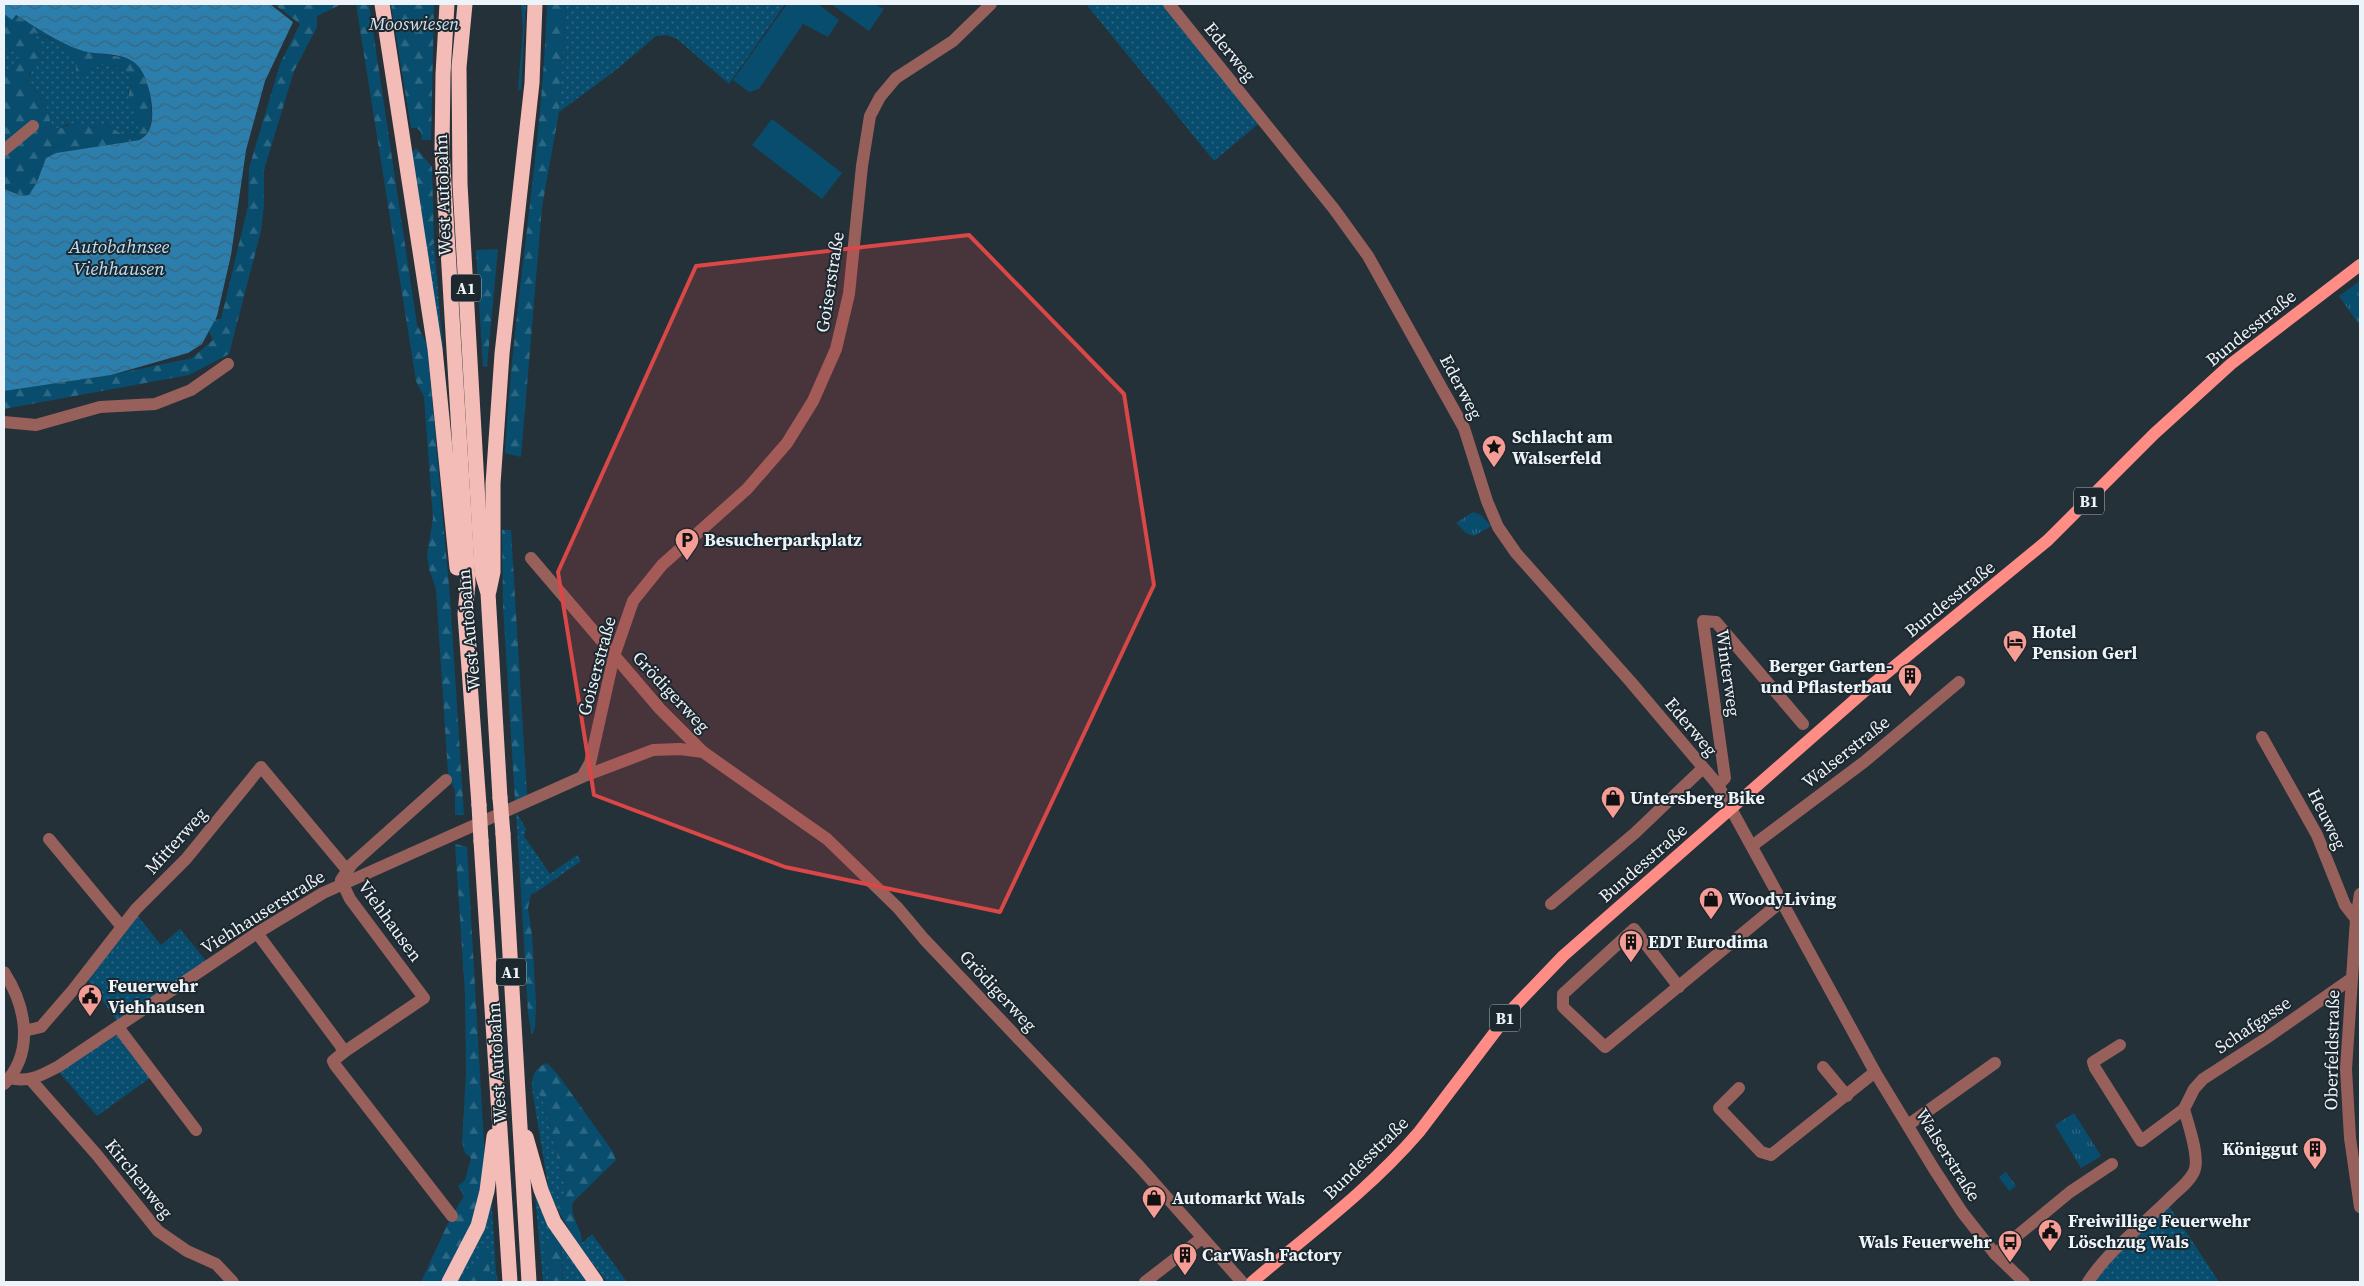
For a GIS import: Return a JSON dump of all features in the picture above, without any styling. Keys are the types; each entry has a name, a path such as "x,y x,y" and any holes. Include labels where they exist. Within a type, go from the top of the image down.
{"highway":[{"path":"382,4 433,340 448,460 459,584 465,614"},
{"name":"West Autobahn","path":"447,4 443,74 442,150 468,583 465,614 510,1282"},
{"name":"West Autobahn","path":"465,4 459,67 460,184 482,573 488,593 529,1282"},
{"path":"488,593 493,572 493,484 502,354 532,83 535,4"},
{"path":"449,1282 478,1226 487,1191 498,1110"},
{"path":"518,1110 547,1207 560,1233 596,1282"}],"main road":[{"name":"Bundesstraße","path":"1252,1282 1346,1204 1408,1145 1514,1007 1558,961 1731,811 1867,689 2048,540 2154,434 2231,364 2360,265"}],"street":[{"name":"Goiserstraße","path":"582,777 590,763 614,656 623,626 639,592 662,566 746,489 787,443 813,401 836,349 849,294 862,166 870,116 880,97 896,78 953,40 990,4"},
{"name":"Ederweg","path":"1169,4 1328,201 1368,256 1460,420 1469,439 1487,501 1505,538 1718,785 1731,811"},
{"path":"4,150 33,126"},
{"path":"4,422 36,425 100,407 155,404 191,390 228,364"},
{"name":"Grödigerweg","path":"531,558 660,709 703,752 827,839 898,908 924,939 1138,1166 1242,1282"},
{"name":"Winterweg","path":"1718,785 1725,778 1702,621 1716,622 1803,724"},
{"name":"Walserstraße","path":"1752,846 1864,762 1960,682"},
{"name":"Heuweg","path":"2262,737 2316,835 2346,905 2356,919"},
{"name":"Grödigerweg","path":"582,777 653,750 680,749 703,752"},
{"name":"Mitterweg","path":"24,1031 41,1027 73,990 122,927 186,859 261,767 347,870"},
{"path":"1551,904 1635,833 1703,768"},
{"name":"Viehhauserstraße","path":"31,1080 59,1066 257,933 323,893 582,777"},
{"name":"Viehhausen","path":"344,1052 424,998 350,899 341,880 347,870 446,780"},
{"name":"Walserstraße","path":"1731,811 1875,1072 1949,1193 1995,1254 2024,1282"},
{"path":"49,839 122,927"},
{"name":"Oberfeldstraße","path":"2360,894 2351,979 2346,1068 2347,1110 2360,1207"},
{"path":"1679,987 1634,929 1563,994 1563,1007 1605,1047 1679,987 1782,901"},
{"path":"257,933 344,1052 333,1061 334,1065 452,1216"},
{"path":"4,972 18,997 23,1013 24,1031 23,1049 6,1081 31,1080"},
{"name":"Schafgasse","path":"2120,1044 2093,1062 2141,1142 2184,1109 2194,1089 2203,1079 2265,1039 2351,979"},
{"path":"118,1027 196,1130"},
{"path":"1908,1125 1995,1063"},
{"path":"1823,1067 1847,1096"},
{"path":"1739,1088 1719,1108 1761,1152 1771,1155 1875,1072"},
{"name":"Kirchenweg","path":"31,1080 97,1156 158,1231 188,1250 216,1264 233,1282"},
{"path":"2088,1282 2099,1266 2158,1212 2189,1179 2195,1168 2196,1156 2184,1109"},
{"path":"1995,1254 2070,1192 2112,1164"},
{"path":"1145,1282 1202,1238"}],"highlighted area":[{"path":"969,235 1124,394 1154,585 1000,912 785,867 594,795 558,572 696,266"}],"green space":[{"name":"Mooswiesen","path":"274,4 342,4 317,16 317,27 294,71 264,170 264,206 261,231 229,354 189,375 4,409 4,391 111,375 192,358 213,340 205,323 212,319 221,319 248,206 249,168 280,64 300,24"},
{"path":"356,4 369,4 417,325 427,344 450,597 464,815 455,815 455,791 448,774 436,589 429,569 427,555 433,518 424,397 416,381"},
{"name":"Mooswiesen","path":"391,4 434,4 431,140 422,140 421,132 417,128 411,128"},
{"path":"521,4 526,4 521,90 518,90 523,28"},
{"path":"547,4 566,4 559,112 542,207 521,457 505,453 514,341 534,172"},
{"path":"566,4 785,4 729,84 677,39 667,35 656,36 616,70 559,112"},
{"path":"787,4 818,4 839,20 828,37 803,24 759,89 749,92 733,80"},
{"path":"831,4 874,4 884,9 869,31"},
{"path":"1086,4 1165,4 1258,124 1214,161"},
{"path":"4,14 12,19 15,15 79,50 127,58 137,64 149,85 152,116 149,131 140,140 56,153 46,158 37,182 29,195 22,196 4,189 4,69 12,69 19,59 17,54 4,46","holes":["32,32 54,41 68,51 75,64 76,72 83,75 105,65 115,67 128,74 132,82 129,99 139,125 137,132 125,136 107,125 93,128 73,123 61,128 52,129 48,111 42,99 29,83 29,73 45,47"]},
{"path":"31,31 54,41 67,50 76,63 77,72 83,75 105,65 115,67 128,74 132,82 128,92 139,125 137,132 125,136 107,125 93,128 67,124 61,128 52,129 48,111 42,99 29,83 37,40"},
{"path":"4,46 17,54 19,59 12,69 4,69"},
{"path":"772,119 842,173 822,199 752,145"},
{"path":"416,148 432,167 434,243 429,247 425,244 411,154"},
{"path":"434,243 443,350 441,351 425,244 429,247"},
{"path":"498,249 487,366 483,367 476,250"},
{"path":"2360,281 2360,326 2339,296"},
{"path":"1473,512 1481,515 1491,526 1474,536 1466,533 1456,523"},
{"path":"502,530 511,530 527,796 515,801 503,606"},
{"path":"516,812 526,829 524,836 550,874 577,855 581,861 535,893 532,876 526,872 520,876"},
{"path":"455,844 467,847 485,1161 478,1204 459,1250 441,1282 421,1282 450,1219 464,1196 458,1186 465,1180 471,1158 465,1153 462,1142 466,1073 465,994"},
{"path":"526,872 532,876 535,893 531,894 528,908 532,935 536,1003 535,1027 532,1035 528,1013 520,876"},
{"path":"137,915 161,945 180,929 207,962 117,1021 83,973"},
{"path":"114,1035 117,1035 151,1077 97,1116 58,1071"},
{"path":"547,1063 559,1076 613,1152 616,1160 573,1202 574,1217 582,1243 576,1242 559,1212 558,1205 564,1196 565,1187 542,1097 532,1089 532,1080 535,1073 539,1067"},
{"path":"532,1089 542,1097 565,1187 564,1196 558,1205 559,1212 549,1191"},
{"path":"2074,1113 2101,1156 2081,1168 2055,1125"},
{"path":"2006,1172 2016,1186 2009,1191 1999,1177"},
{"path":"535,1194 591,1282 563,1282 562,1252 552,1238 546,1240 549,1282 543,1282"},
{"path":"491,1195 498,1282 490,1282 476,1268 464,1275 459,1282 454,1282"},
{"path":"2169,1206 2219,1282 2092,1282 2099,1272"},
{"path":"592,1234 627,1282 607,1282 576,1242 582,1243"},
{"path":"552,1238 560,1248 563,1282 549,1282 546,1240"},
{"path":"486,1246 489,1251 490,1282 459,1282 464,1275 476,1268 480,1249"}],"water":[{"name":"Autobahnsee Viehhausen","path":"4,4 270,4 293,22 265,81 246,150 231,255 217,316 202,344 188,353 111,375 4,391 4,189 22,196 29,195 37,182 46,158 56,153 140,140 147,133 151,125 152,106 148,86 135,63 116,55 87,52 71,47 16,15 12,20 4,14"}],"place":[{"name":"Schlacht am Walserfeld","path":"1494,468"},
{"name":"Besucherparkplatz","path":"687,561"},
{"name":"Hotel Pension Gerl","path":"2015,663"},
{"name":"Berger Garten- und Pflasterbau","path":"1910,697"},
{"name":"Untersberg Bike","path":"1613,819"},
{"name":"WoodyLiving","path":"1711,920"},
{"name":"EDT Eurodima","path":"1631,963"},
{"name":"Feuerwehr Viehhausen","path":"90,1017"},
{"name":"Königgut","path":"2315,1170"},
{"name":"Automarkt Wals","path":"1154,1219"},
{"name":"Freiwillige Feuerwehr Löschzug Wals","path":"2050,1252"},
{"name":"Wals Feuerwehr","path":"2010,1263"},
{"name":"CarWash Factory","path":"1185,1276"}]}
